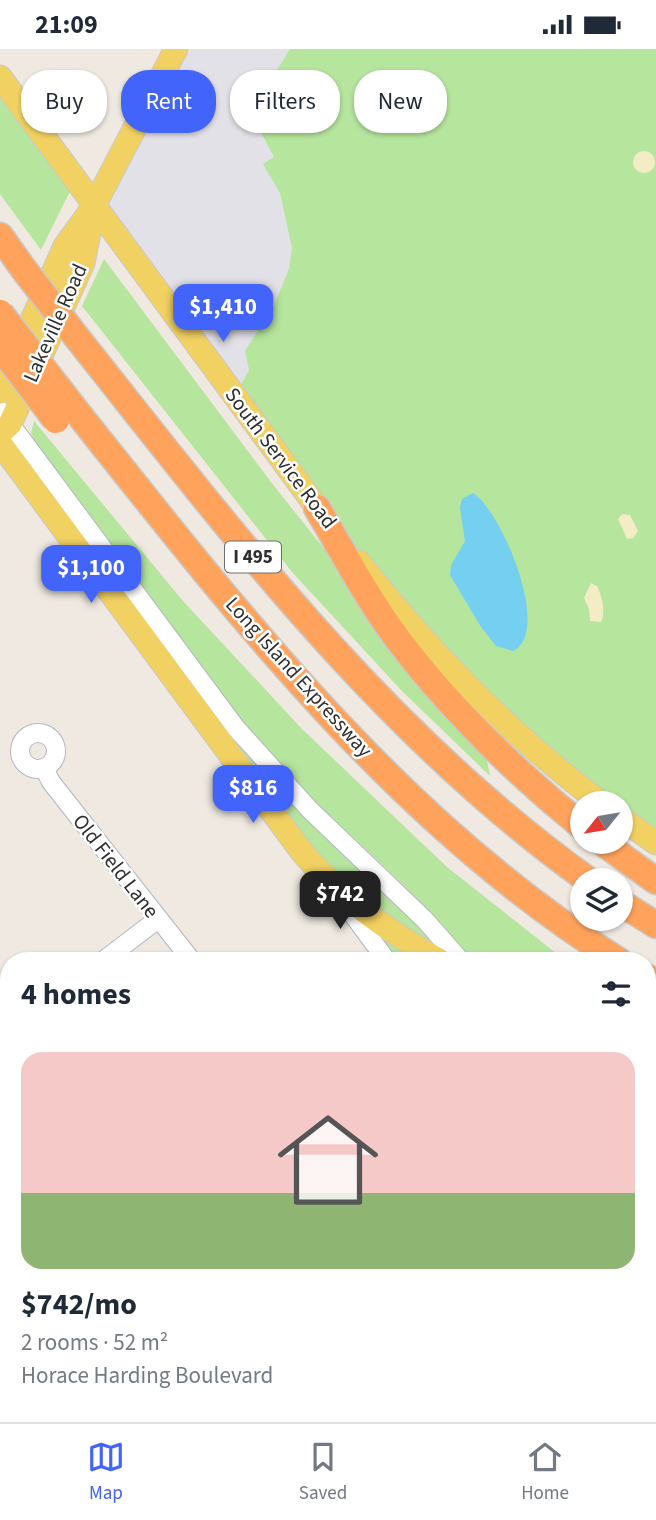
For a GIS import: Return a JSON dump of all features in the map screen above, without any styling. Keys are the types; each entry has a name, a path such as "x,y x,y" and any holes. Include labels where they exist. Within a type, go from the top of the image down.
{"highway":[{"name":"Long Island Expressway","path":"0,236 71,330 261,568 364,683 475,791 573,868"},
{"path":"0,313 65,413"},
{"path":"0,347 65,413"},
{"name":"Long Island Expressway","path":"65,413 158,513 266,643 381,767 505,880 606,952"},
{"path":"317,508 380,615 425,671 509,762 570,816"},
{"path":"619,854 656,881"},
{"path":"633,911 656,925"}],"main road":[{"name":"Lakeville Road","path":"0,391 65,246 94,207 176,49"},
{"name":"South Service Road","path":"0,77 317,508 385,595 461,680 543,757 586,791"},
{"name":"Lakeville Road","path":"2,428 83,263 94,207"},
{"path":"2,428 278,821 325,878 378,923 425,952"},
{"path":"634,827 656,843"}],"street":[{"path":"2,428 236,728 310,810 425,920 453,952"},
{"name":"Old Field Lane","path":"44,768 51,782 185,952"},
{"path":"325,878 380,952"},
{"path":"115,952 158,919"}],"shaded area":[{"path":"173,49 290,49 277,70 230,70 230,133 261,133 281,170 298,284 237,392 95,201 130,133 216,133 216,70 162,70"}],"green space":[{"path":"290,49 656,49 656,839 634,822 634,791 593,791 576,778 383,586 237,392 249,370 245,351 274,305 289,269 292,248 280,193 263,164 274,157 261,133 340,133 340,70 277,70"},
{"path":"0,97 21,125 21,133 27,133 70,191 41,250 0,194"},
{"path":"104,259 274,486 485,750 490,776 402,691 292,572 82,306"},
{"path":"34,421 183,601 302,729 447,867 555,952 465,952 405,886 306,793 249,732 156,613 31,434"},
{"path":"236,728 452,952 380,952 218,741"}],"sand":[{"path":"644,151 652,154 655,162 652,170 644,173 636,170 633,162 636,154"},
{"path":"622,514 630,515 638,531 633,538 627,539 618,519"},
{"path":"591,583 597,586 602,599 601,622 590,621 584,598"}],"water":[{"path":"473,493 497,522 509,545 525,597 528,621 524,639 513,651 496,646 481,627 450,575 451,565 465,541 460,508 462,499"}]}
